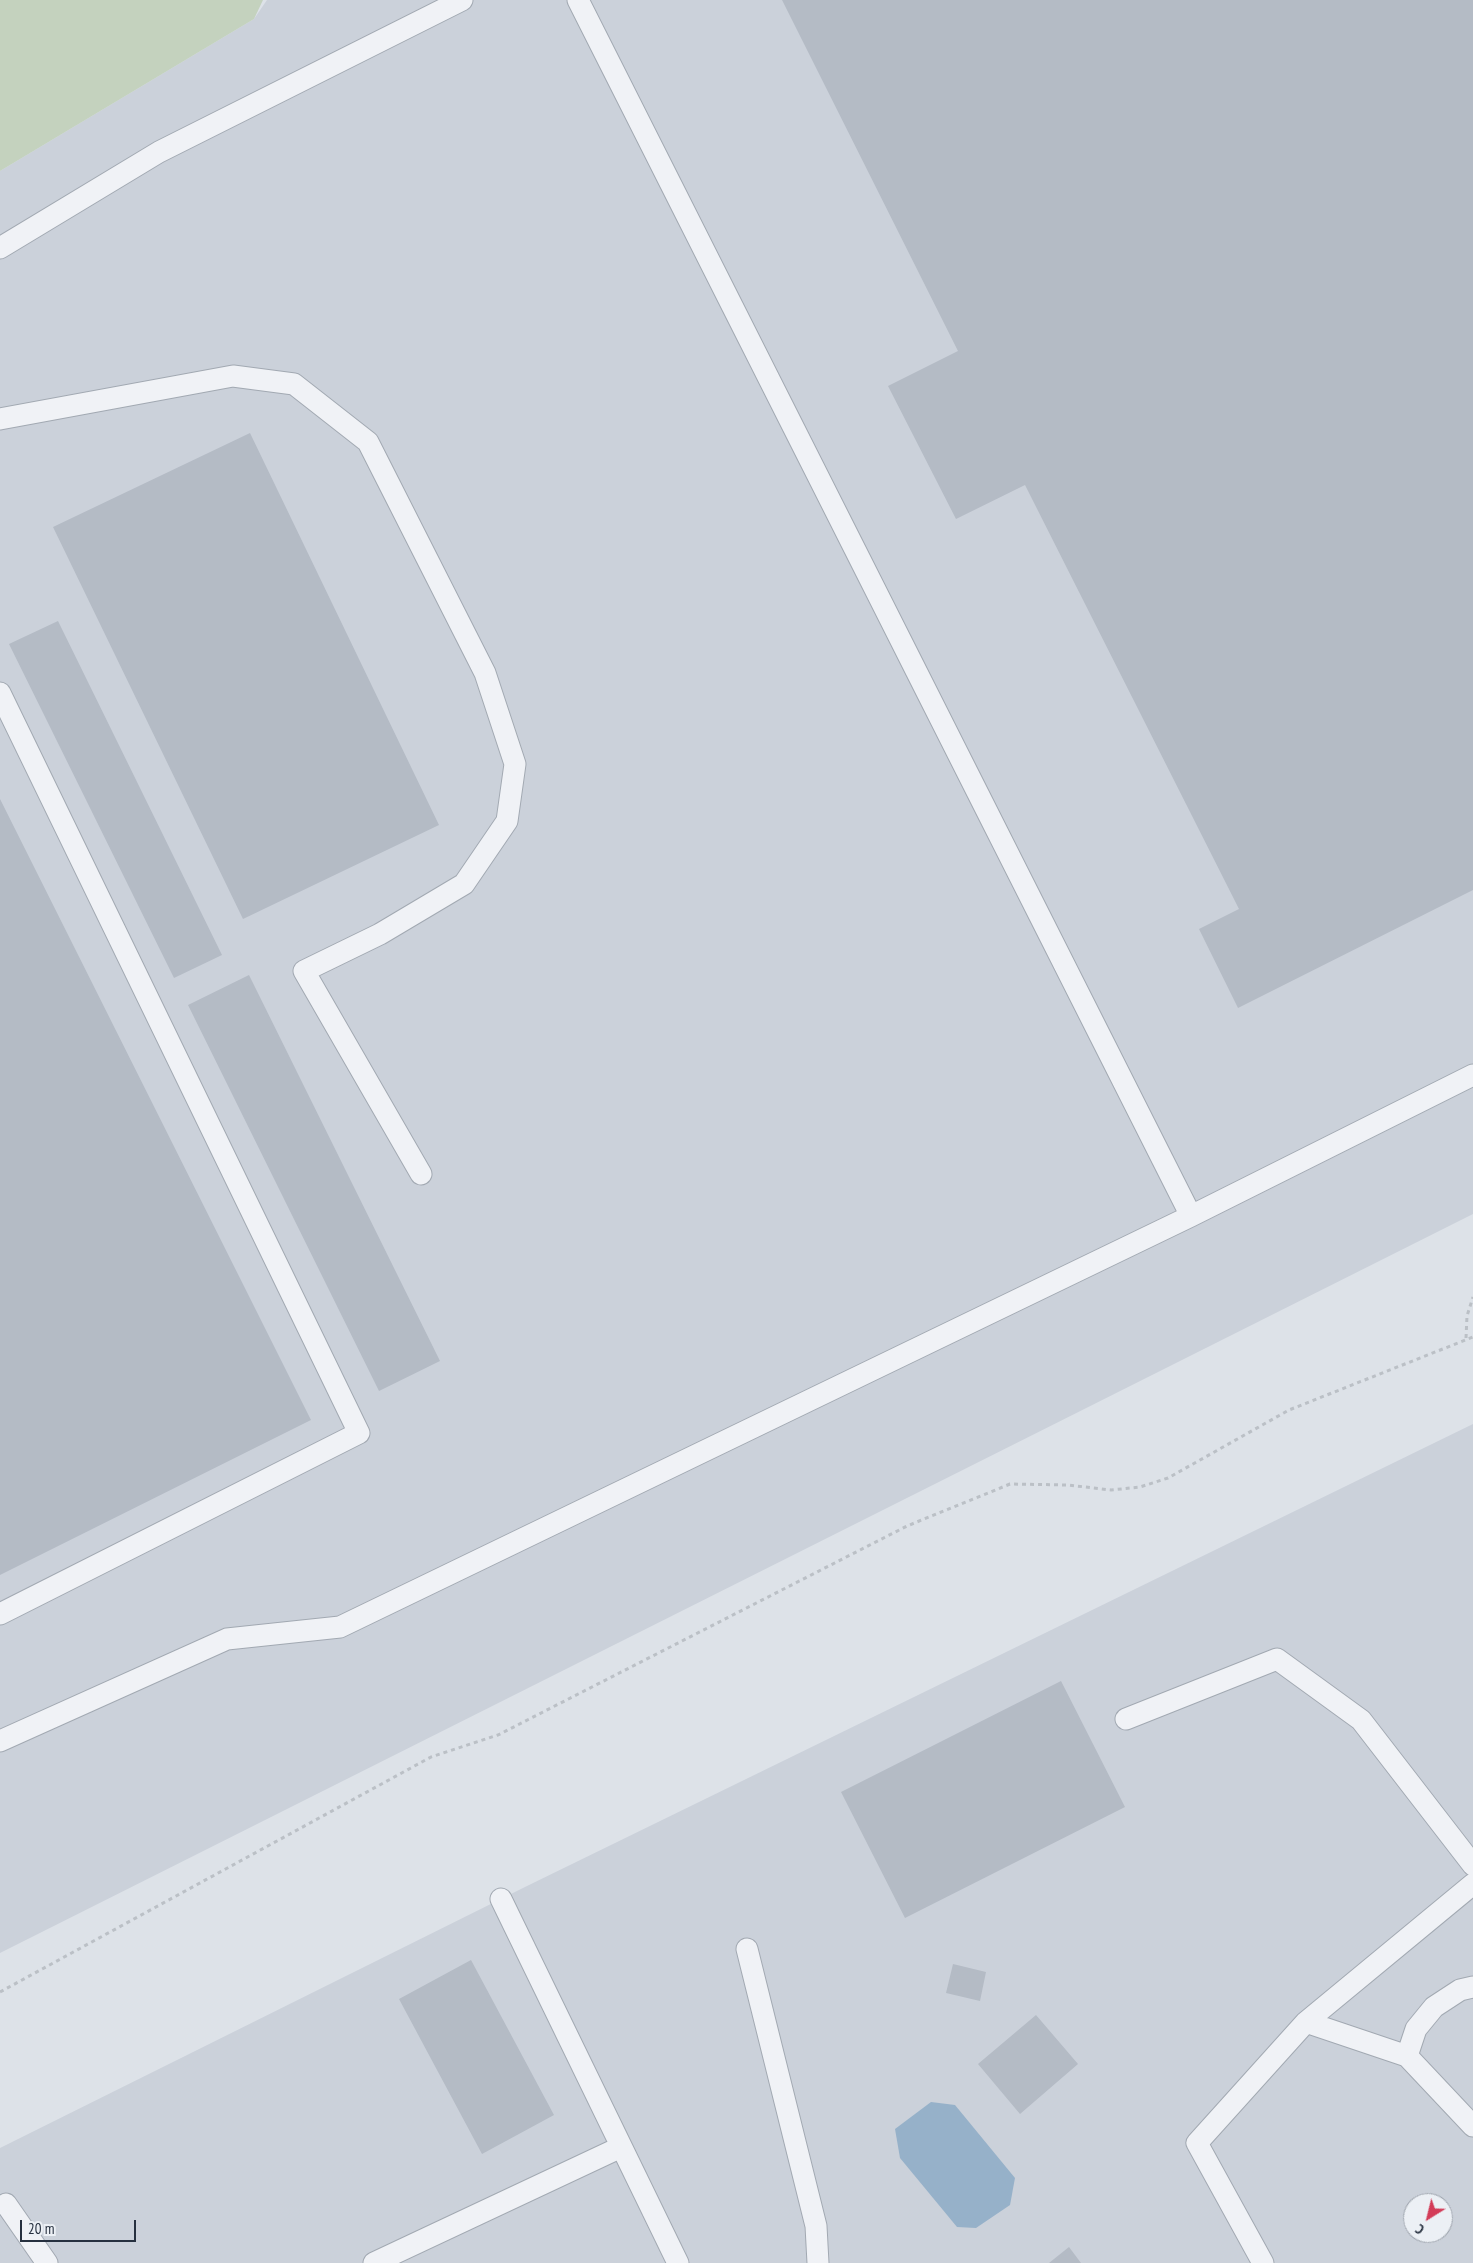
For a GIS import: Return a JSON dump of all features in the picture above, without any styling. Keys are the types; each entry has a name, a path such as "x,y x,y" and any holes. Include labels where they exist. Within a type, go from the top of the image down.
{"lane":[{"path":"0,248 159,152 462,0"},
{"path":"578,0 1191,1216"},
{"path":"0,419 233,376 294,384 368,442 485,673 515,764 506,820 464,884 380,934 304,971 421,1174"},
{"path":"0,693 359,1432 0,1614"},
{"path":"0,1741 227,1639 340,1627 1191,1216 1473,1075"},
{"path":"1126,1719 1277,1659 1361,1720 1473,1865"},
{"path":"1263,2263 1198,2143 1306,2022 1473,1884"},
{"path":"501,1899 678,2263"},
{"path":"747,1949 816,2226 818,2263"},
{"path":"1407,2056 1416,2029 1434,2007 1460,1990 1473,1987"},
{"path":"1306,2022 1407,2056 1473,2126"},
{"path":"374,2263 621,2147"},
{"path":"6,2204 47,2263"}],"path":[{"path":"1466,1338 1466,1316 1473,1297"},
{"path":"0,1992 431,1757 498,1735 907,1526 1010,1484 1068,1485 1111,1490 1140,1487 1168,1478 1289,1410 1473,1336"}],"shaded area":[{"path":"267,0 1473,0 1473,1214 0,1953 0,171 254,19"},
{"path":"1473,1424 1473,2263 0,2263 0,2148 527,1886"}],"green space":[{"path":"0,0 263,0 254,19 0,171"}],"water":[{"path":"931,2102 955,2105 1015,2178 1010,2205 976,2228 957,2227 900,2158 895,2129"}],"building":[{"path":"782,0 1473,0 1473,890 1238,1008 1199,929 1239,909 1025,485 956,519 888,386 958,351"},
{"path":"250,433 439,825 243,919 53,527"},
{"path":"58,621 222,955 174,978 9,644"},
{"path":"0,799 311,1420 0,1575"},
{"path":"249,975 440,1361 379,1391 188,1005"},
{"path":"1061,1681 1125,1807 905,1918 841,1792"},
{"path":"471,1960 554,2115 482,2154 399,1999"},
{"path":"953,1964 986,1972 980,2001 946,1993"},
{"path":"1036,2015 1078,2064 1020,2114 978,2064"},
{"path":"1069,2247 1081,2263 1049,2263"}]}
